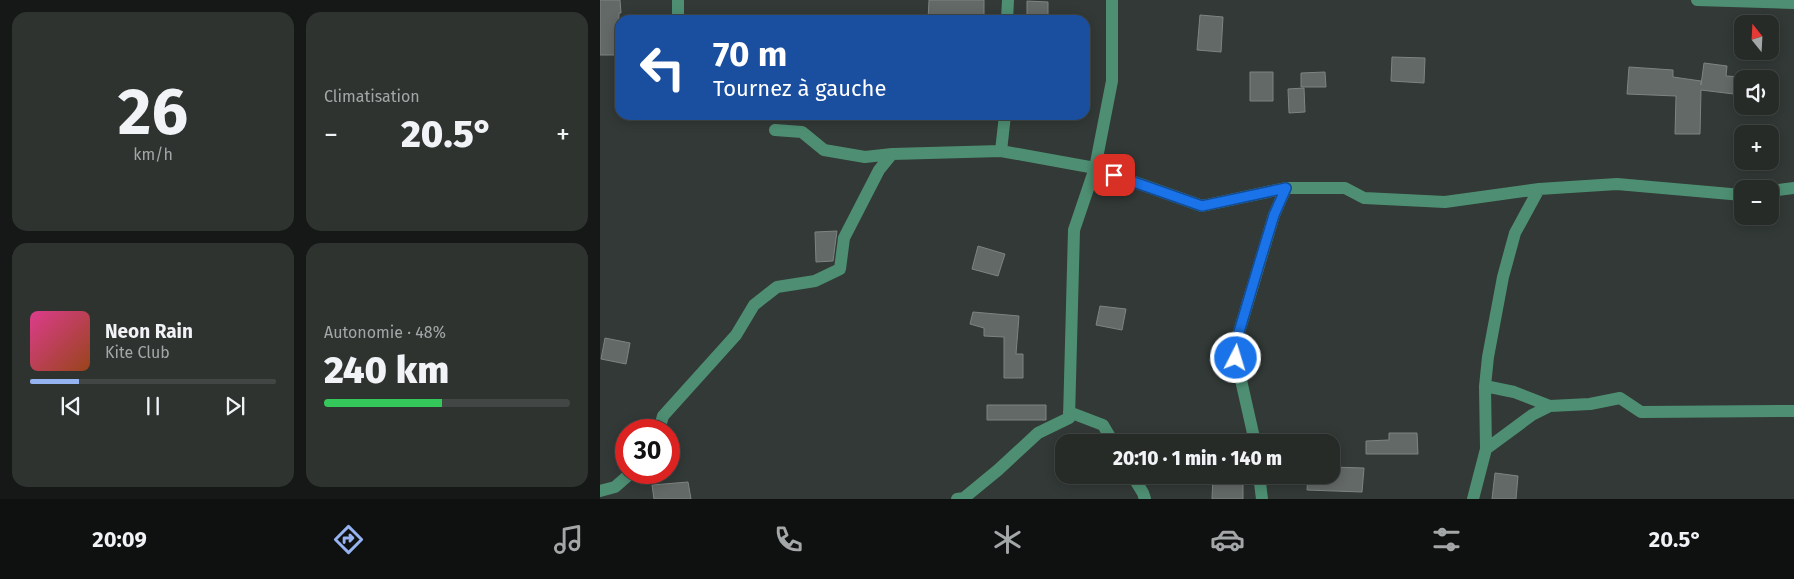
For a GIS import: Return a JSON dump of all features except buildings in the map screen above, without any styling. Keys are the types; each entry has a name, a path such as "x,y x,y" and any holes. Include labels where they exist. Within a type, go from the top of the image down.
{"street":[{"path":"678,0 678,15"},
{"path":"1007,15 1008,0"},
{"path":"957,499 974,495 1038,433 1069,418 1074,230 1095,168 1112,81 1112,0"},
{"path":"1697,0 1794,3"},
{"path":"1002,151 1005,120"},
{"path":"775,130 802,132 824,150 865,157 892,154 1002,151 1095,168 1202,206 1286,188 1345,188 1364,198 1445,202 1539,189 1617,184 1734,195"},
{"path":"662,419 736,335 754,305 777,287 815,281 840,270 844,238 879,170 892,154"},
{"path":"1253,434 1236,358 1239,332 1274,215 1286,188"},
{"path":"1779,190 1794,188"},
{"path":"1473,499 1486,449 1488,357 1505,268 1515,233 1539,189"},
{"path":"1486,386 1514,392 1550,406"},
{"path":"1486,449 1532,415 1550,406 1590,404 1620,398 1641,412 1794,411"},
{"path":"1069,412 1103,425 1108,434"},
{"path":"600,491 615,487 618,484"},
{"path":"1138,484 1145,499"},
{"path":"1261,484 1262,499"}],"route":[{"path":"1114,175 1202,206 1286,188 1274,215 1239,332 1236,358"}]}
